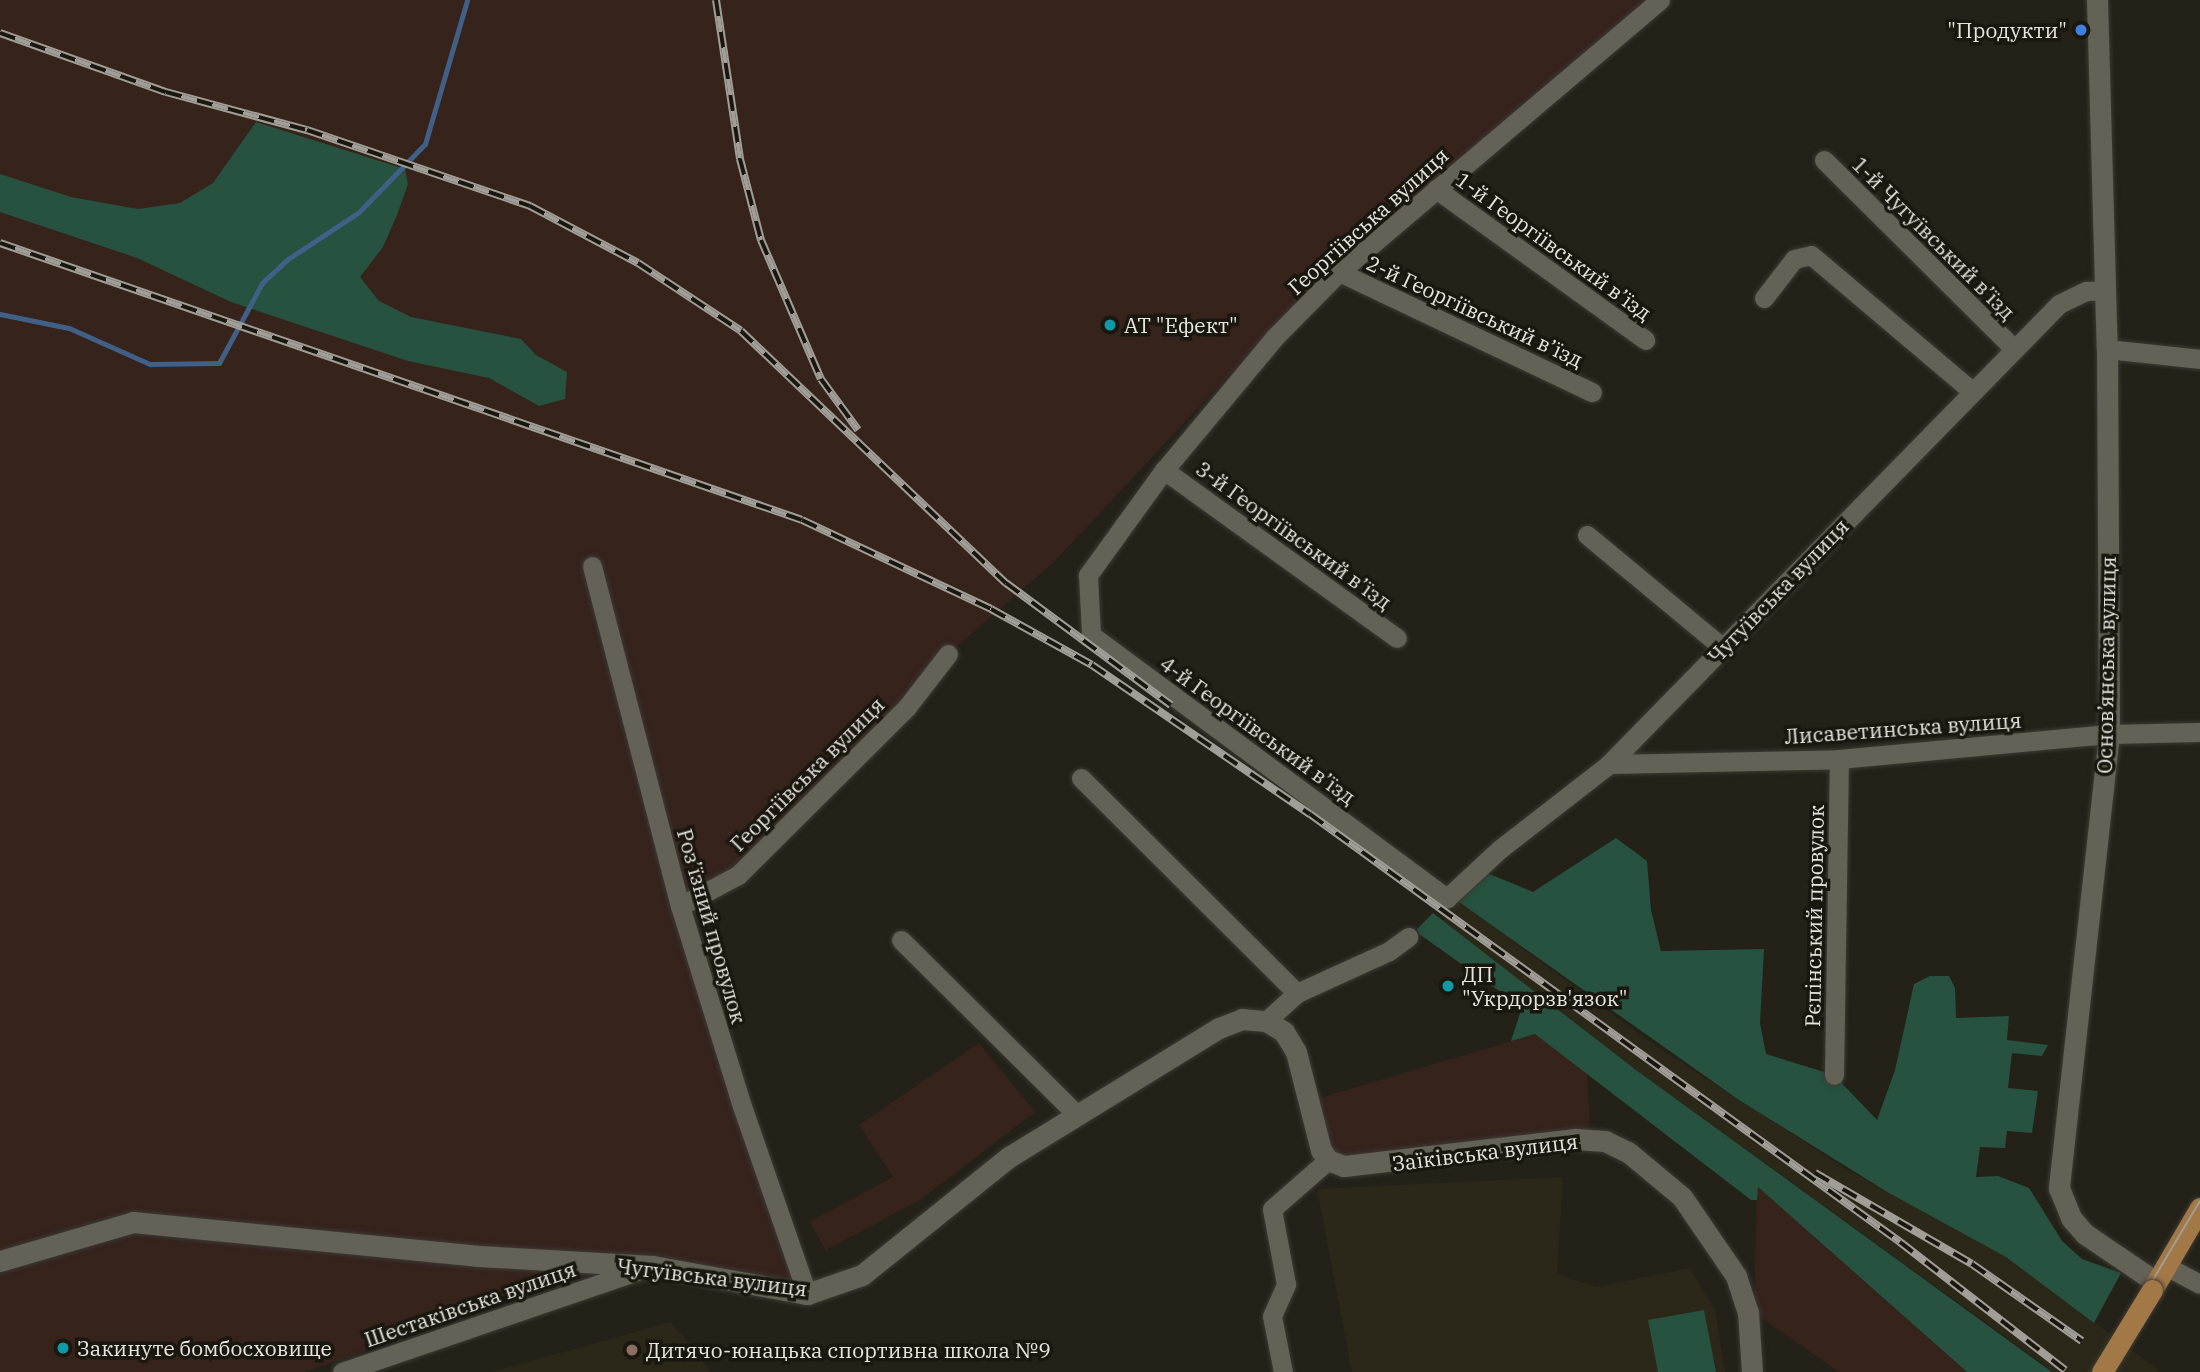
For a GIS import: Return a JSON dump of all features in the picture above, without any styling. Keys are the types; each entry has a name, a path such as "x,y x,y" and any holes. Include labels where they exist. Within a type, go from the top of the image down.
{"main road":[{"path":"2102,1372 2200,1208"}],"street":[{"name":"Георгіївська вулиця","path":"1088,575 1164,470 1275,337 1339,272 1660,0"},
{"name":"Основ’янська вулиця","path":"2097,0 2106,349 2109,734 2059,1188 2071,1219 2085,1234 2158,1280"},
{"name":"1-й Чугуївський в’їзд","path":"1824,160 2012,347"},
{"name":"1-й Георгіївський в’їзд","path":"1436,189 1645,340"},
{"path":"1764,298 1794,259 1811,255 1971,390"},
{"name":"2-й Георгіївський в’їзд","path":"1339,272 1592,392"},
{"name":"Чугуївська вулиця","path":"1447,898 1500,849 1609,764 2012,347 2066,299 2105,290"},
{"path":"2106,349 2200,359"},
{"name":"3-й Георгіївський в’їзд","path":"1164,470 1397,638"},
{"path":"1587,535 1723,648"},
{"name":"Роз’їзний провулок","path":"592,566 680,906 741,1107 807,1294"},
{"name":"4-й Георгіївський в’їзд","path":"1088,575 1091,635 1447,898"},
{"name":"Георгіївська вулиця","path":"680,906 738,875 906,707 948,654"},
{"name":"Лисаветинська вулиця","path":"1609,764 1839,759 2109,734 2200,732"},
{"name":"Рєпінський провулок","path":"1834,1075 1839,759"},
{"path":"1081,778 1297,993"},
{"path":"1283,1372 1272,1316 1286,1284 1272,1209 1328,1160 1321,1150 1296,1052 1284,1032 1266,1021 1297,993 1389,951 1408,937"},
{"path":"901,940 1076,1114"},
{"name":"Чугуївська вулиця","path":"0,1261 133,1222 479,1256 653,1266 807,1294 862,1275 1009,1157 1219,1028 1242,1019 1266,1021"},
{"name":"Заїківська вулиця","path":"1328,1160 1344,1166 1373,1165 1575,1139 1605,1141 1628,1152 1682,1197 1736,1276 1748,1312 1752,1372"},
{"name":"Шестаківська вулиця","path":"342,1372 653,1266"},
{"path":"2158,1280 2200,1284"}],"shaded area":[{"path":"0,0 1660,0 1332,265 1055,561 948,654 762,851 680,906 795,1281 645,1254 305,1372 0,1372"},
{"path":"1459,902 1656,1046 1846,1169 2009,1258 2161,1372 2054,1372 1636,1070 1443,921"},
{"path":"1535,1034 1587,1071 1590,1132 1355,1160 1334,1154 1319,1098"},
{"path":"979,1043 1035,1112 920,1200 826,1250 809,1222 893,1177 859,1125"},
{"path":"1563,1177 1557,1274 1596,1287 1690,1268 1715,1310 1725,1372 1352,1372 1317,1189"},
{"path":"1757,1186 1967,1372 1839,1372 1754,1313"},
{"name":"Дитячо-юнацька спортивна школа №9","path":"671,1322 711,1372 492,1372"}],"green space":[{"path":"256,122 405,169 408,184 397,215 383,247 360,277 379,301 411,317 521,339 536,355 567,372 565,399 539,406 489,378 408,361 231,302 137,258 0,212 0,174 71,197 138,209 180,203 213,183"},
{"path":"1616,838 1647,861 1651,910 1661,951 1764,949 1760,1023 1766,1054 1834,1075 1877,1120 1895,1070 1914,984 1930,976 1949,976 1955,988 1956,1018 2009,1016 2007,1040 2048,1045 2042,1056 2012,1053 2008,1088 2038,1091 2032,1133 2007,1131 2005,1148 1980,1147 1976,1177 1998,1176 2029,1188 2062,1241 2082,1259 2121,1273 2094,1323 2006,1257 1889,1193 1739,1100 1459,902 1487,873 1533,892"},
{"path":"1433,913 1636,1070 2052,1372 1967,1372 1758,1187 1757,1200 1751,1200 1535,1034 1511,1041 1522,1007 1419,934 1417,929"},
{"path":"1704,1310 1716,1372 1658,1372 1648,1320"}],"waterway":[{"path":"0,314 69,328 150,364 219,363 262,283 288,259 359,212 425,144 467,0"}],"tram line":[{"path":"2098,1372 2200,1201"}],"railway":[{"path":"716,0 740,159 761,240 821,379 858,430"},
{"path":"0,33 166,92 307,130 530,206 638,263 741,331 1006,583 1171,705"},
{"path":"0,243 802,520 991,609 1092,665 1310,814 1900,1242 2065,1370"},
{"path":"1815,1173 1972,1264 2082,1341"}],"place":[{"name":"\"Продукти\"","path":"2081,30"},
{"name":"АТ \"Ефект\"","path":"1110,325"},
{"name":"ДП \"Укрдорзв'язок\"","path":"1448,986"},
{"name":"Закинуте бомбосховище","path":"63,1348"},
{"name":"Дитячо-юнацька спортивна школа №9","path":"632,1350"}]}
